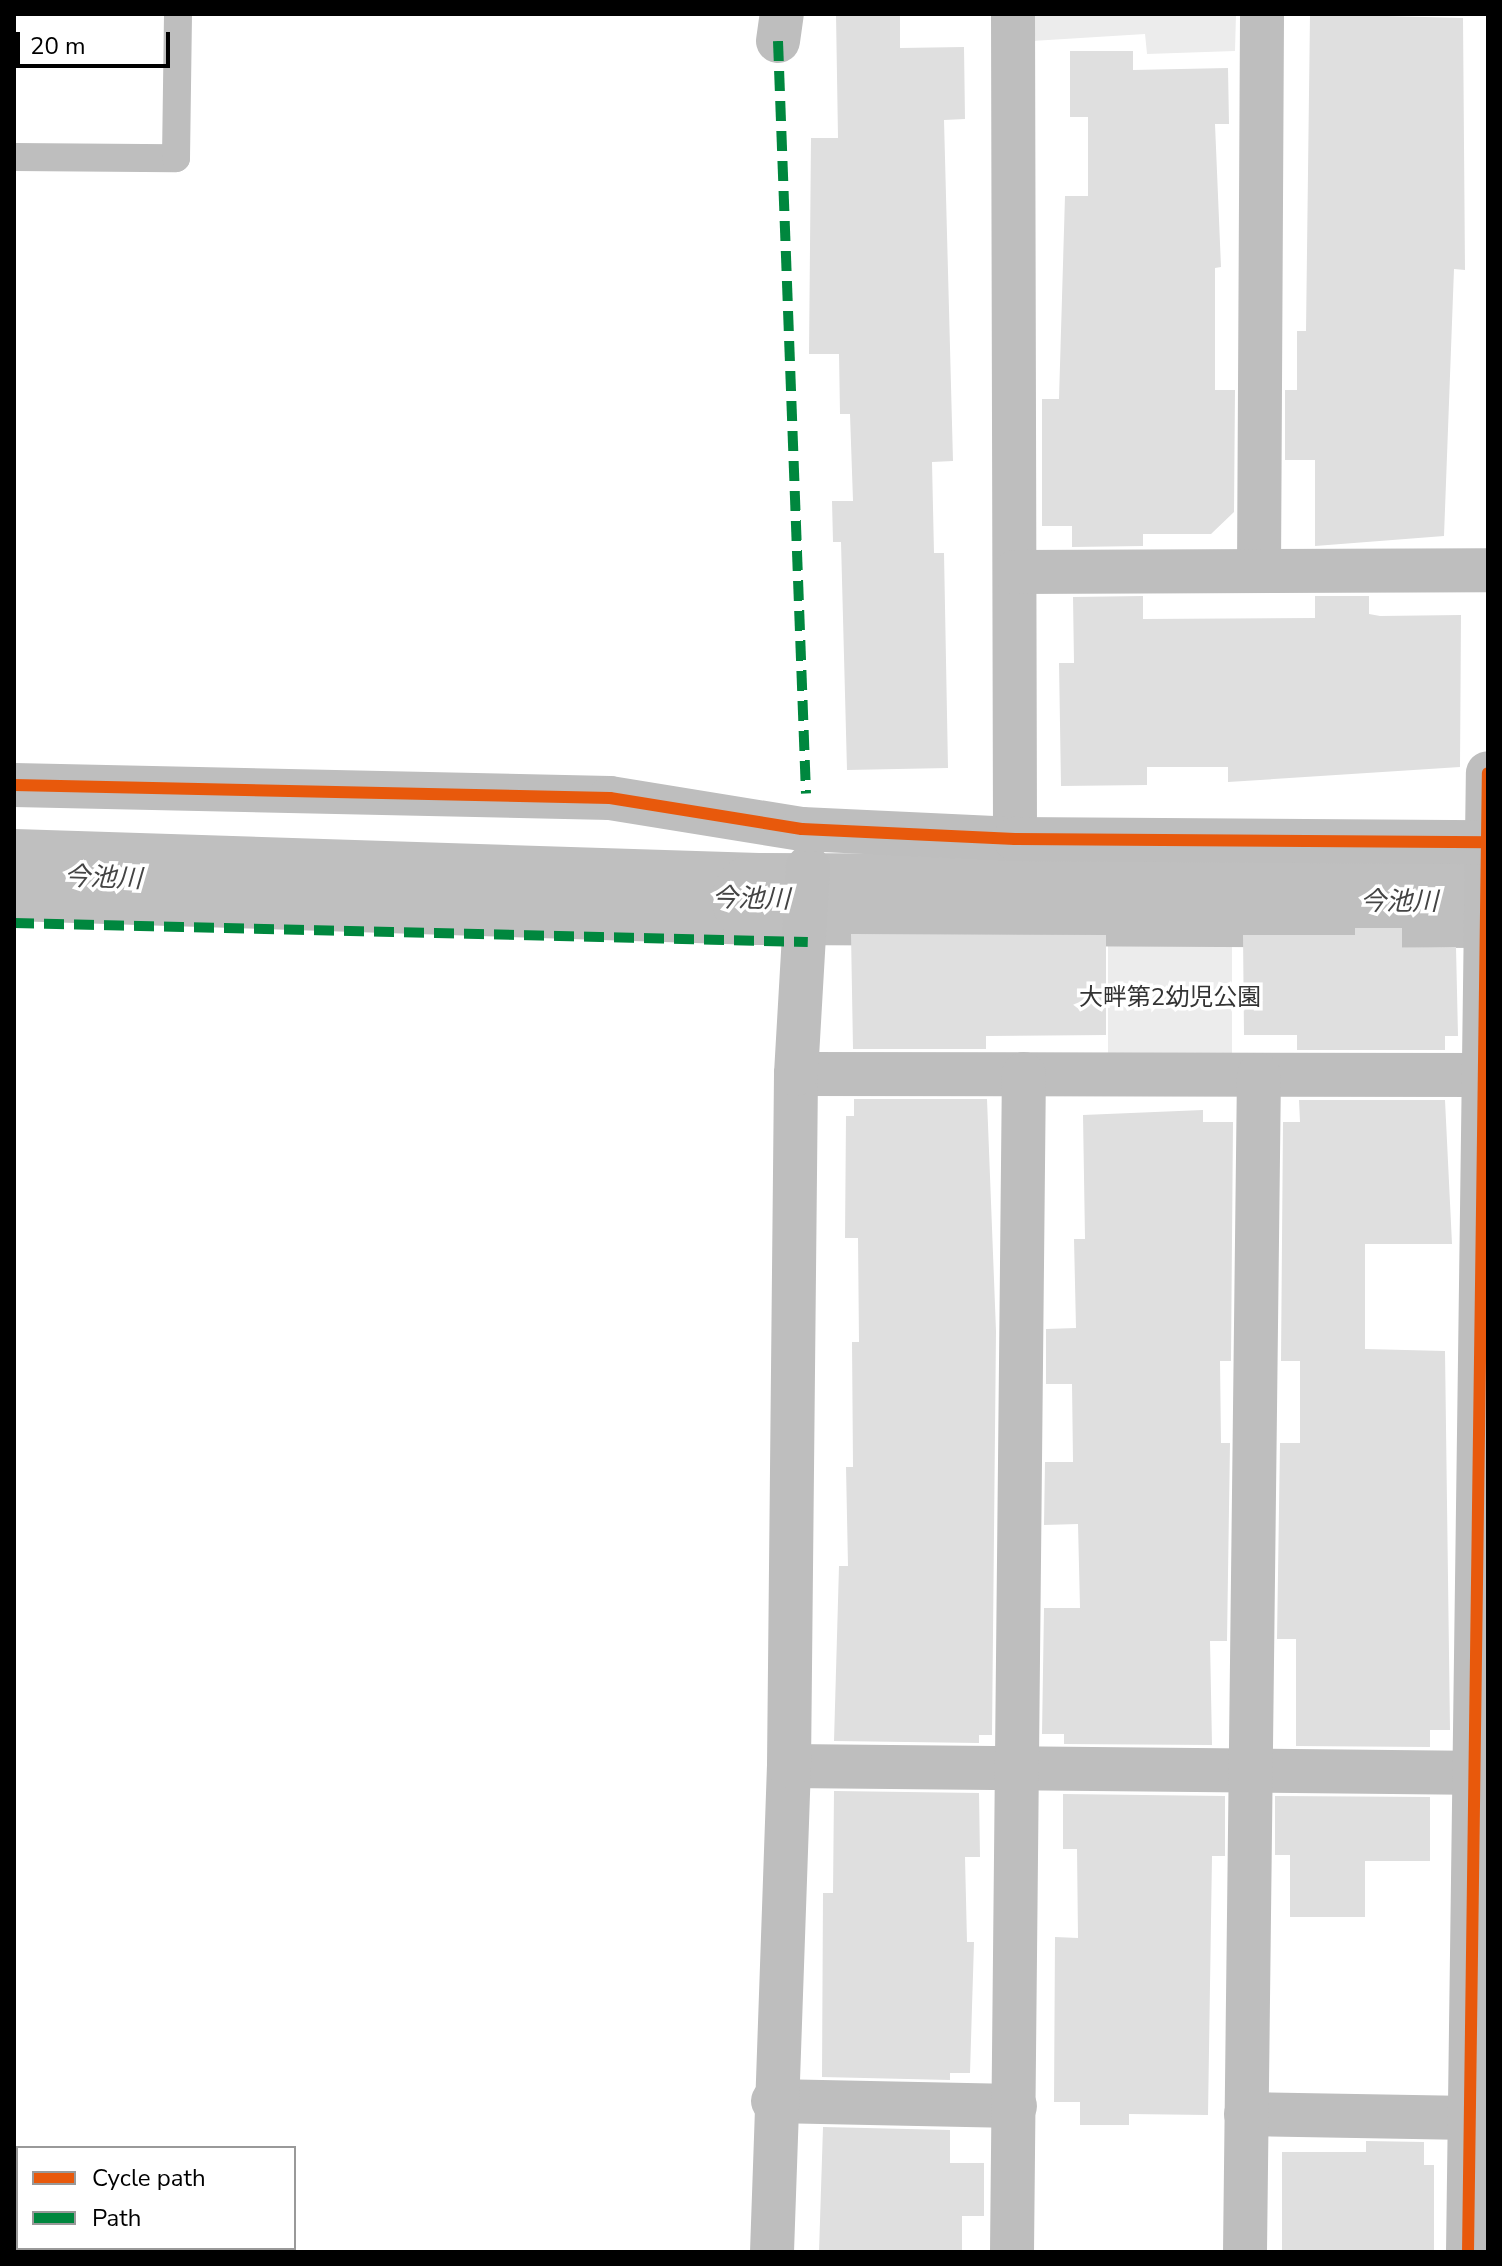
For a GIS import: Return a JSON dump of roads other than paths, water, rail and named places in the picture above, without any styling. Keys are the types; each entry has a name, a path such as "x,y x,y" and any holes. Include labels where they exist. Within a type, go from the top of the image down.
{"street":[{"path":"1013,14 1015,839"},
{"path":"1259,571 1262,14"},
{"path":"1015,572 1488,570"},
{"path":"1468,2252 1481,1773 1488,773"},
{"path":"14,785 610,798 802,829 1015,839 1487,852"},
{"path":"772,2252 773,2101 789,1766 796,1074 808,942 808,867"},
{"path":"796,1074 1486,1075"},
{"path":"1012,2252 1024,1074"},
{"path":"1245,2252 1259,1075"},
{"path":"789,1766 1481,1773"},
{"path":"773,2101 1015,2106"},
{"path":"1246,2114 1470,2118"}],"lane":[{"path":"14,157 176,158 178,14"}],"waterway":[{"name":"今池川","path":"14,875 758,899 1488,902"}],"park label":[{"name":"大畔第2幼児公園","path":"1170,998"}]}
